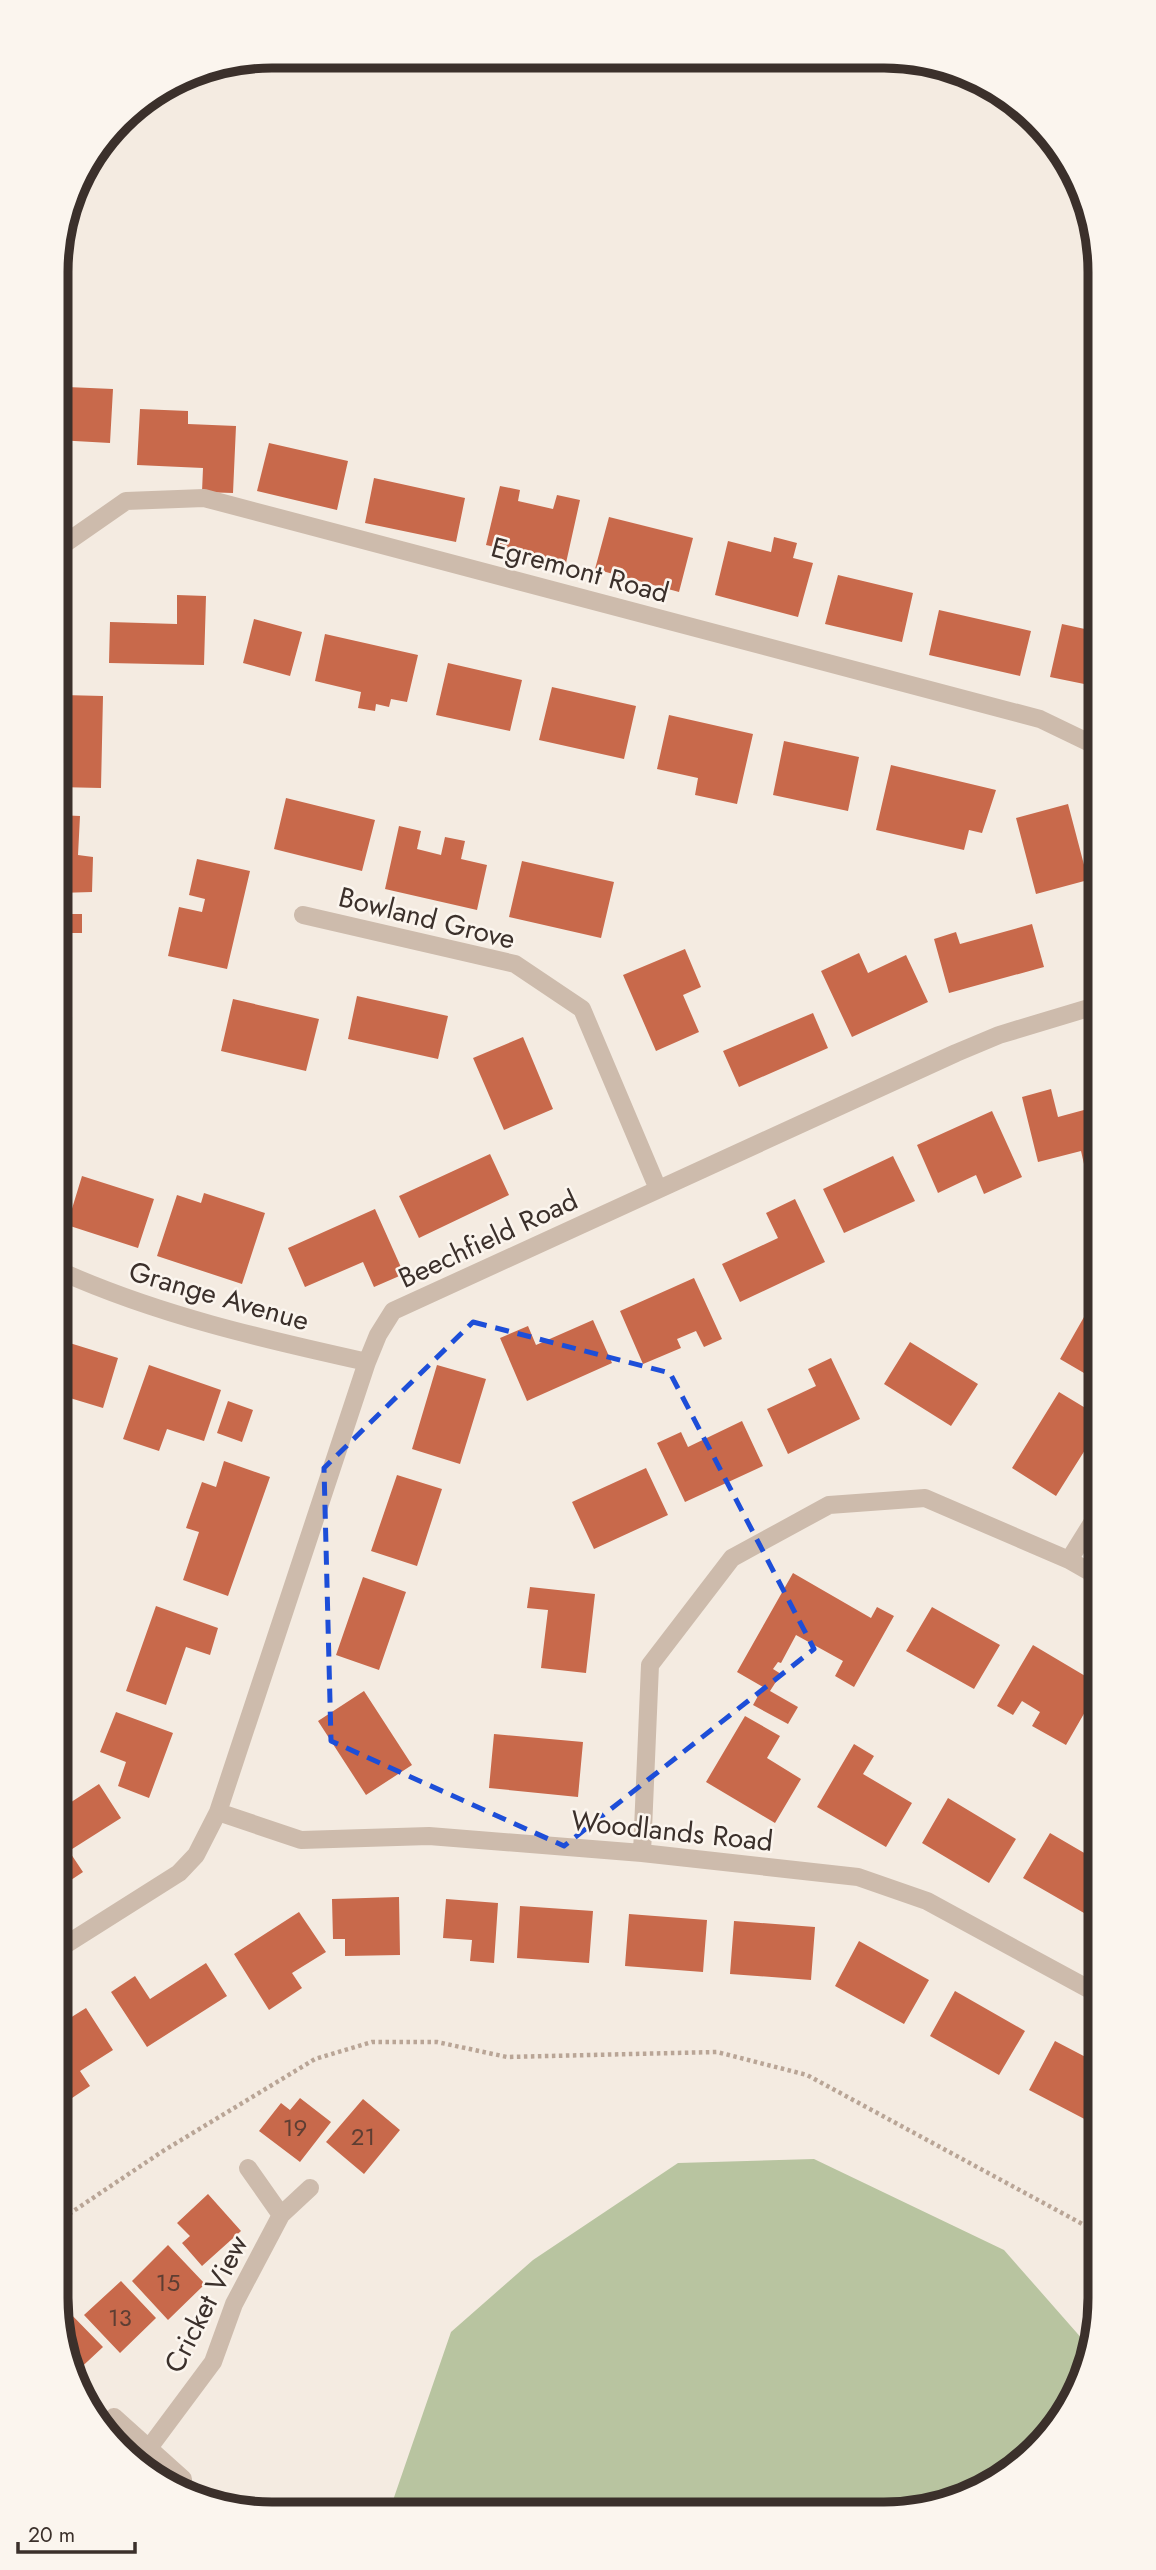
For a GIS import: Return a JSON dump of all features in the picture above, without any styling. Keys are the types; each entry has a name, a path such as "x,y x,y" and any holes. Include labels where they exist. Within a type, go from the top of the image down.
{"street":[{"name":"Egremont Road","path":"69,541 125,501 204,498 1040,719 1088,742"},
{"name":"Bowland Grove","path":"303,915 515,964 582,1009 659,1189"},
{"name":"Beechfield Road","path":"68,1943 179,1873 195,1855 218,1812 367,1362 378,1335 393,1311 988,1039 1088,1008"},
{"name":"Grange Avenue","path":"69,1275 96,1288 234,1332 367,1362"},
{"path":"642,1853 650,1665 732,1558 828,1505 925,1498 1087,1570"},
{"path":"1069,1560 1087,1530"},
{"name":"Woodlands Road","path":"218,1812 301,1840 429,1836 642,1853 858,1877 891,1886 927,1902 1087,1988"},
{"name":"Cricket View","path":"248,2168 281,2216"},
{"name":"Cricket View","path":"149,2448 213,2362 234,2304 281,2216 310,2188"},
{"path":"114,2417 183,2481"}],"path":[{"path":"68,2215 163,2151 315,2059 372,2042 437,2042 507,2057 717,2052 807,2075 1087,2227"}],"highlighted area":[{"path":"473,1322 670,1373 814,1649 564,1846 331,1741 324,1468"}],"green space":[{"path":"814,2159 1004,2250 1083,2340 1067,2388 1046,2422 1018,2451 986,2474 937,2495 910,2500 392,2502 451,2332 533,2260 678,2163"}],"building":[{"path":"69,387 113,389 110,443 69,441"},
{"path":"140,409 188,411 188,424 236,426 233,493 202,492 203,468 137,465"},
{"path":"269,443 348,461 337,510 257,491"},
{"path":"374,478 465,498 456,542 365,523"},
{"path":"500,486 520,490 518,501 553,509 557,495 580,500 566,563 486,545"},
{"path":"609,517 693,538 679,592 595,569"},
{"path":"774,537 797,543 793,558 813,563 798,617 715,595 728,541 771,552"},
{"path":"838,575 913,593 902,642 825,624"},
{"path":"177,595 206,596 204,665 109,663 110,622 177,624"},
{"path":"939,610 1031,631 1020,676 929,655"},
{"path":"254,619 302,632 290,676 243,663"},
{"path":"1062,624 1088,630 1088,685 1050,677"},
{"path":"325,634 418,655 407,702 391,699 389,707 376,704 375,711 358,708 361,692 315,681"},
{"path":"448,663 522,680 510,731 436,715"},
{"path":"552,687 636,706 624,759 539,740"},
{"path":"69,695 103,696 101,788 69,787"},
{"path":"669,715 753,734 737,804 695,795 698,778 657,769"},
{"path":"784,741 859,757 848,811 773,795"},
{"path":"891,765 996,790 982,833 969,830 964,850 876,830"},
{"path":"286,798 375,820 362,871 274,849"},
{"path":"1068,804 1088,880 1036,894 1016,818"},
{"path":"69,815 80,816 78,855 93,857 92,892 69,893"},
{"path":"399,826 421,831 417,849 441,855 445,837 465,841 461,859 487,865 477,910 385,889"},
{"path":"197,859 250,871 227,969 168,956 179,907 202,912 205,899 189,895"},
{"path":"522,861 614,882 601,938 509,917"},
{"path":"69,914 82,914 82,933 69,933"},
{"path":"1032,924 1044,967 949,993 934,939 956,932 960,944"},
{"path":"685,949 701,987 683,995 699,1032 656,1051 623,975"},
{"path":"859,953 868,973 906,955 928,1002 852,1037 821,971"},
{"path":"357,996 448,1016 438,1059 348,1039"},
{"path":"233,999 319,1019 306,1071 221,1051"},
{"path":"813,1013 828,1048 739,1087 723,1051"},
{"path":"523,1037 553,1109 504,1130 473,1058"},
{"path":"1051,1089 1058,1117 1088,1109 1088,1163 1084,1164 1081,1151 1038,1162 1022,1097"},
{"path":"992,1111 1022,1177 984,1194 976,1175 938,1193 917,1145"},
{"path":"490,1154 509,1195 419,1238 399,1196"},
{"path":"893,1156 915,1201 844,1233 823,1189"},
{"path":"82,1176 154,1199 138,1248 69,1225"},
{"path":"204,1193 265,1213 242,1284 157,1256 177,1195 201,1203"},
{"path":"795,1199 825,1262 740,1302 722,1264 778,1238 766,1213"},
{"path":"375,1209 404,1274 374,1287 363,1262 305,1287 288,1248"},
{"path":"694,1278 722,1339 704,1347 696,1331 677,1339 681,1348 643,1364 620,1311"},
{"path":"1087,1311 1087,1375 1060,1359"},
{"path":"593,1320 612,1363 527,1401 500,1338 528,1326 536,1345"},
{"path":"910,1342 978,1384 951,1426 884,1384"},
{"path":"68,1343 118,1358 103,1408 68,1398"},
{"path":"831,1358 860,1419 788,1454 767,1409 816,1386 808,1369"},
{"path":"149,1365 221,1390 204,1441 167,1429 159,1451 123,1439"},
{"path":"437,1365 486,1379 460,1464 412,1449"},
{"path":"1059,1392 1087,1409 1087,1446 1056,1496 1012,1468"},
{"path":"228,1401 253,1410 242,1442 217,1433"},
{"path":"742,1421 763,1466 685,1502 657,1443 681,1432 688,1447"},
{"path":"224,1461 270,1477 228,1596 183,1580 199,1532 186,1528 202,1482 216,1487"},
{"path":"646,1468 668,1515 594,1549 572,1502"},
{"path":"397,1475 442,1489 417,1566 371,1551"},
{"path":"793,1573 871,1618 877,1607 894,1616 854,1687 835,1676 843,1661 796,1635 781,1663 778,1662 773,1669 781,1674 770,1691 798,1707 788,1724 753,1705 763,1687 737,1672"},
{"path":"363,1577 406,1592 379,1670 336,1655"},
{"path":"530,1587 595,1594 586,1673 541,1668 548,1610 527,1608"},
{"path":"156,1606 218,1628 210,1655 186,1647 166,1705 126,1691"},
{"path":"932,1607 1000,1645 974,1689 906,1651"},
{"path":"1033,1645 1087,1677 1087,1708 1066,1745 1032,1726 1040,1712 1022,1701 1013,1715 997,1706"},
{"path":"364,1691 412,1765 366,1795 318,1721"},
{"path":"116,1712 173,1733 149,1798 118,1786 126,1762 100,1752"},
{"path":"745,1716 780,1736 767,1758 801,1779 775,1823 706,1782"},
{"path":"494,1734 583,1742 578,1797 489,1788"},
{"path":"854,1744 874,1756 863,1774 912,1803 886,1847 817,1807"},
{"path":"99,1784 121,1818 69,1851 83,1872 68,1882 68,1804"},
{"path":"948,1798 1016,1839 989,1883 922,1843"},
{"path":"1050,1833 1087,1855 1087,1915 1023,1878"},
{"path":"399,1897 400,1955 345,1956 345,1939 333,1939 332,1899"},
{"path":"446,1899 498,1903 494,1963 470,1961 472,1940 443,1938"},
{"path":"520,1906 593,1911 589,1963 517,1958"},
{"path":"299,1912 326,1952 292,1973 302,1988 269,2010 234,1954"},
{"path":"629,1914 707,1920 703,1972 625,1966"},
{"path":"734,1921 815,1927 811,1980 730,1974"},
{"path":"859,1941 929,1980 904,2024 835,1986"},
{"path":"206,1963 227,1996 147,2047 111,1992 135,1976 150,1999"},
{"path":"955,1991 1025,2031 999,2075 930,2036"},
{"path":"86,2008 113,2050 80,2071 90,2086 68,2101 68,2019"},
{"path":"1055,2041 1087,2058 1087,2120 1029,2090"},
{"path":"300,2098 331,2122 300,2162 259,2131 281,2103 290,2110"},
{"path":"363,2099 400,2130 364,2174 326,2142"},
{"path":"208,2194 241,2231 202,2266 182,2243 190,2236 177,2223"},
{"path":"168,2245 205,2284 168,2320 132,2281"},
{"path":"121,2281 156,2318 120,2353 84,2315"},
{"path":"69,2312 103,2347 81,2368 75,2351"}]}
